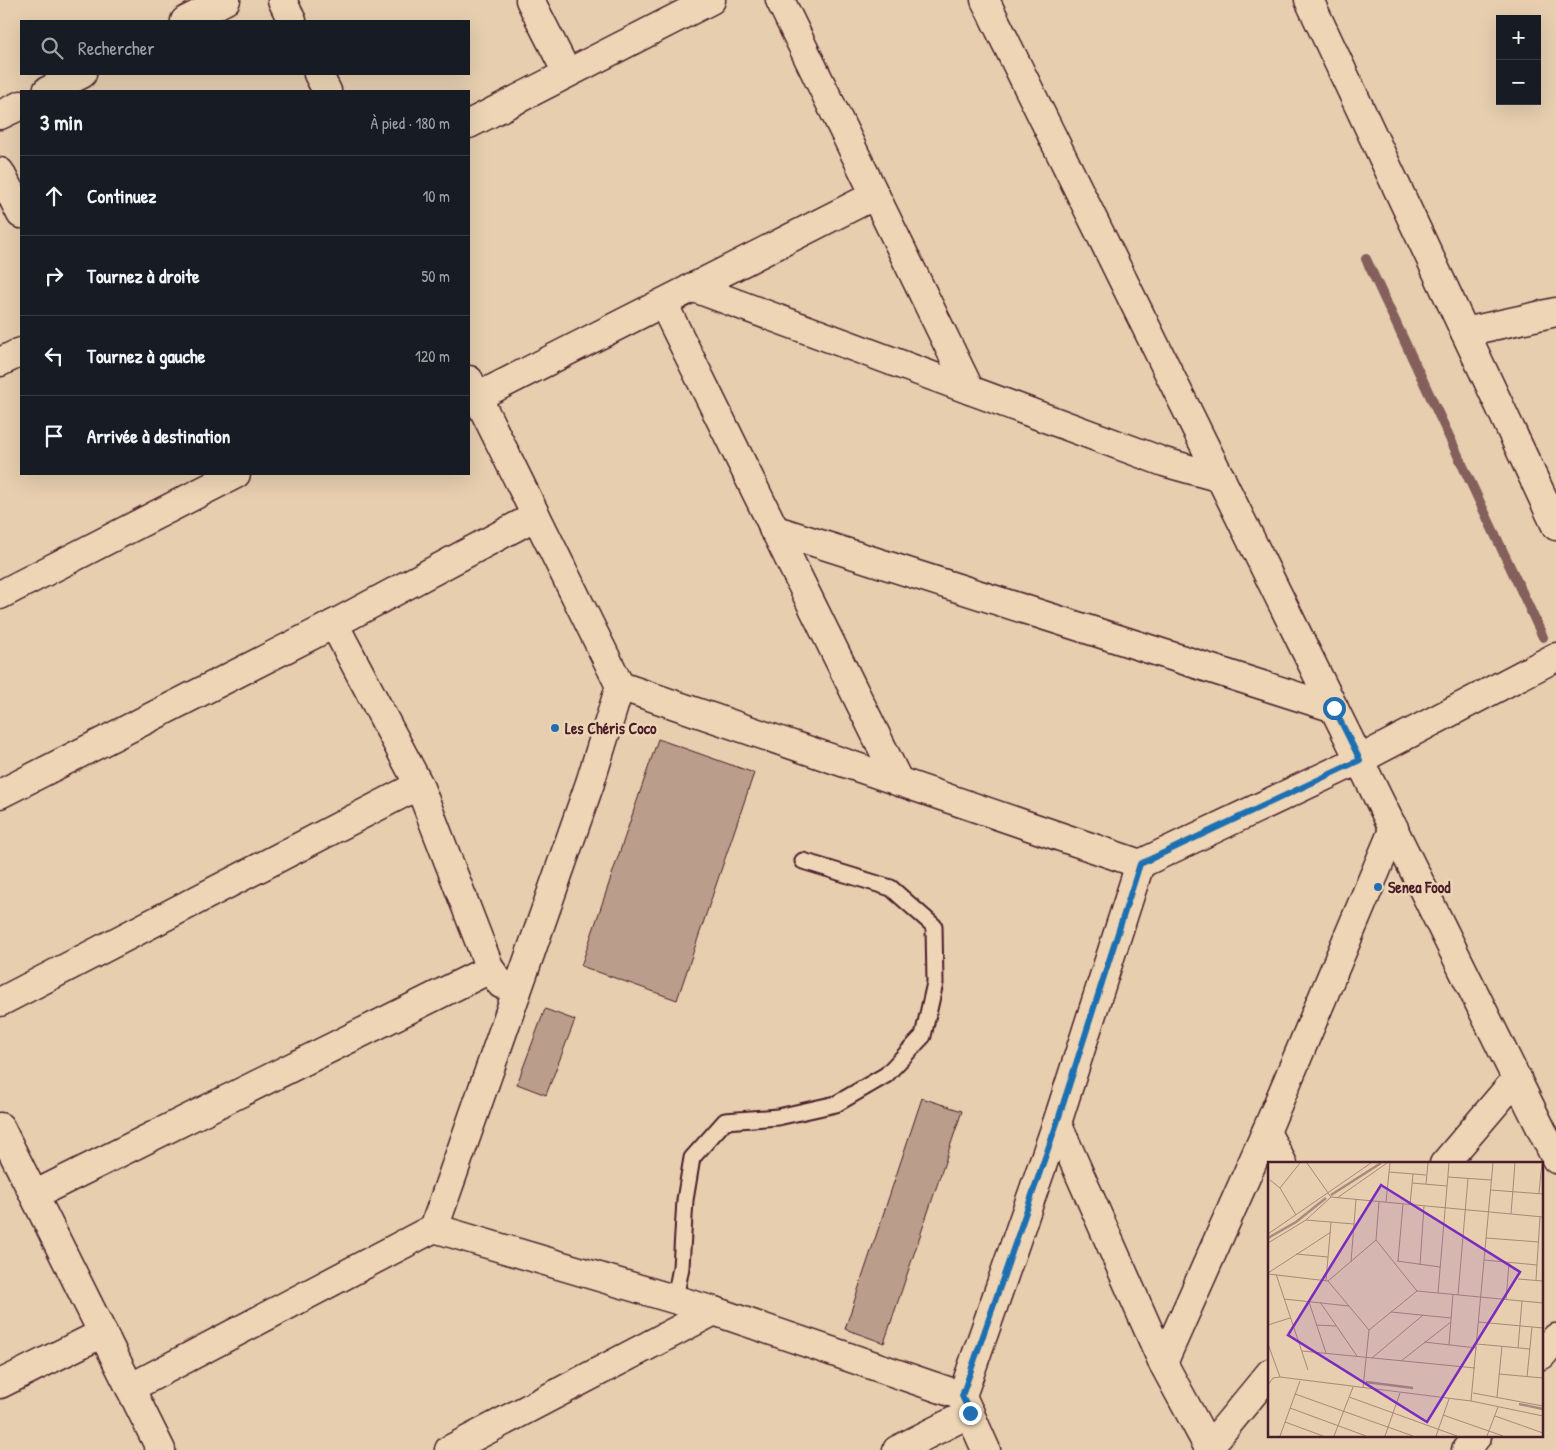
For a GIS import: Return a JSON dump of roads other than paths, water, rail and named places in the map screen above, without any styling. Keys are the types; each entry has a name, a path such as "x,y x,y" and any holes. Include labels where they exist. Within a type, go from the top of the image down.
{"street":[{"path":"187,20 226,0"},
{"path":"282,0 292,20"},
{"path":"530,0 567,74"},
{"path":"470,123 711,0"},
{"path":"780,0 970,390"},
{"path":"986,0 1556,1159"},
{"path":"1309,0 1556,526"},
{"path":"49,90 80,75"},
{"path":"319,75 326,90"},
{"path":"0,115 20,105"},
{"path":"0,172 20,212"},
{"path":"130,1388 434,1228 590,783 620,686 473,388 663,303 875,195"},
{"path":"692,287 1164,462 1221,478"},
{"path":"663,303 899,782"},
{"path":"1465,332 1556,312"},
{"path":"0,362 20,352"},
{"path":"0,595 234,475"},
{"path":"0,794 334,624 536,516"},
{"path":"774,529 1334,708"},
{"path":"334,624 419,785 490,969 514,1000"},
{"path":"620,686 1140,864 1360,760 1550,660"},
{"path":"0,1002 419,785"},
{"path":"1162,1363 1266,1132 1394,828"},
{"path":"897,1450 966,1404 1140,864"},
{"path":"34,1195 490,969"},
{"path":"1446,1162 1517,1078"},
{"path":"1057,1123 1162,1363 1210,1449 1268,1376"},
{"path":"1266,1132 1282,1162"},
{"path":"3,1139 34,1195 161,1450"},
{"path":"434,1228 714,1311 966,1404 986,1450"},
{"path":"449,1450 714,1311"},
{"path":"0,1384 102,1333"},
{"path":"1544,1353 1556,1338"},
{"path":"1466,1450 1475,1438"}],"lane":[{"path":"674,1299 681,1267 685,1200 692,1158 724,1121 778,1117 836,1104 886,1075 923,1036 935,983 934,926 891,888 802,861"}],"waterway":[{"path":"1366,259 1543,637"}],"place":[{"name":"Les Chéris Coco","path":"555,728"},
{"name":"Senea Food","path":"1378,887"}]}
